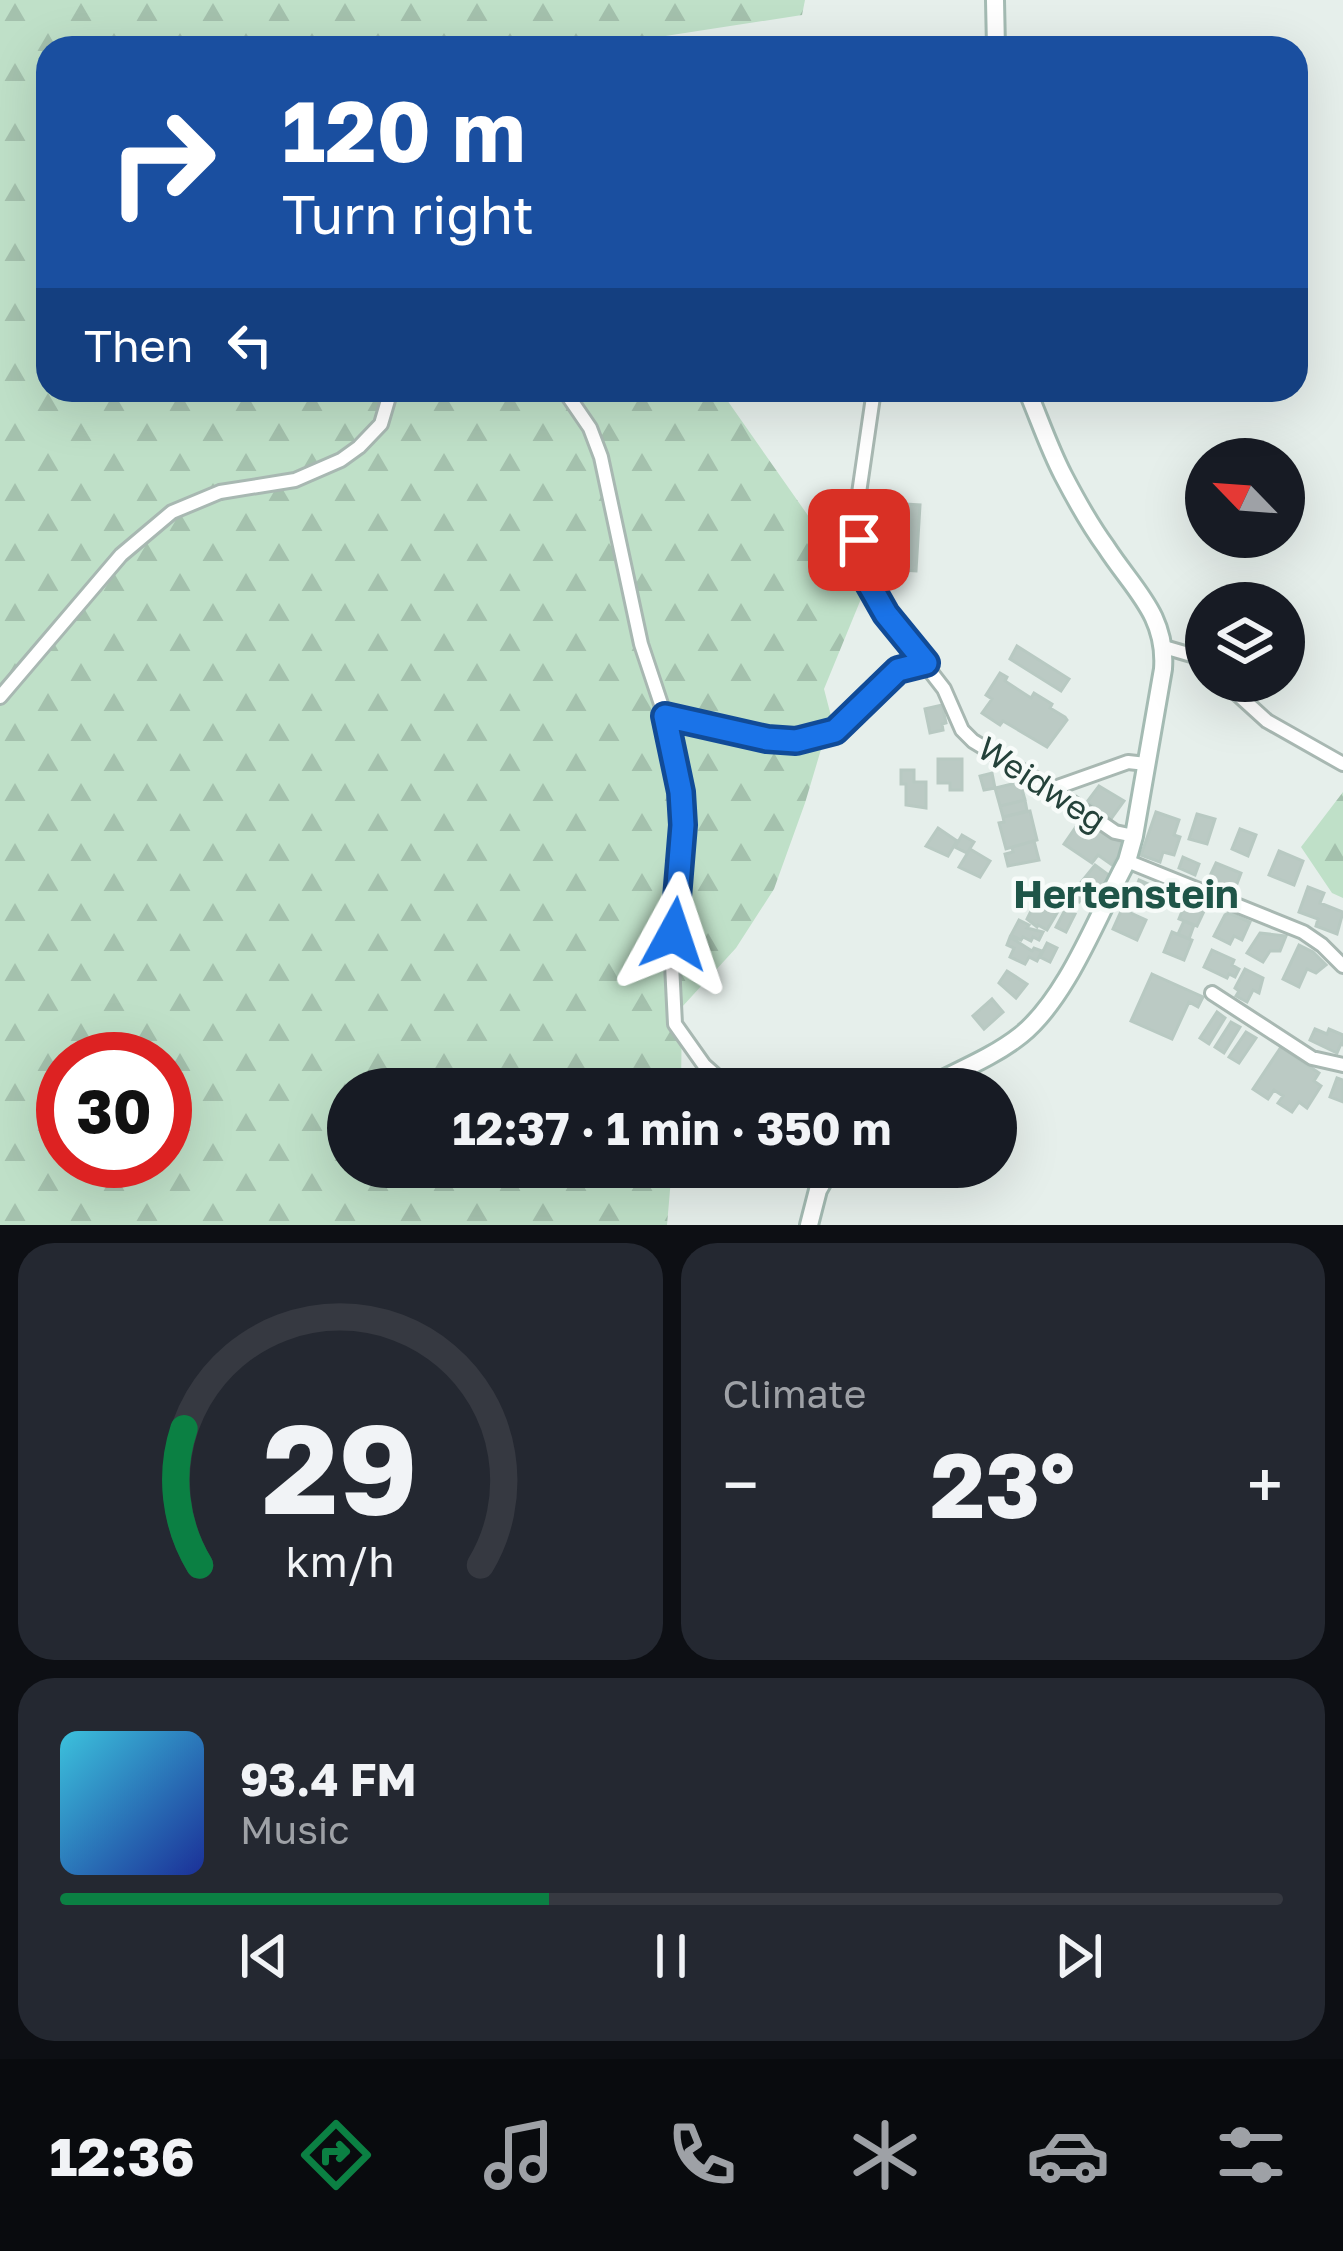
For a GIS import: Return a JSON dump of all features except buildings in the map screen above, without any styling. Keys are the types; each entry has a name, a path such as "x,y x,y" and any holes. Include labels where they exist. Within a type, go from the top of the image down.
{"street":[{"path":"995,0 996,36"},
{"path":"0,697 121,555 172,512 220,492 295,480 341,460 381,424 387,402"},
{"path":"572,402 590,428 601,457 641,644 665,716 681,792 683,825 672,964 675,1024 707,1068"},
{"name":"Weidweg","path":"872,402 859,500 859,540 865,577 886,614 944,688 962,730 973,741 1115,832 1134,836"},
{"path":"963,1068 1008,1044 1052,1002 1127,861 1164,647 1159,626 1142,596 1105,547 1063,475 1032,402"},
{"path":"1164,647 1185,653"},
{"path":"665,716 796,741 835,731 898,670 926,663"},
{"path":"1247,702 1268,721 1343,764"},
{"path":"1052,789 1128,762 1146,764"},
{"path":"1127,861 1303,932 1343,966"},
{"path":"1212,993 1312,1058 1343,1065"},
{"path":"809,1225 819,1188"}],"green space":[{"path":"0,0 805,0 802,15 666,36 36,36 36,402 728,402 863,594 824,689 831,716 774,889 736,948 682,1007 681,1068 327,1068 327,1188 670,1188 667,1225 0,1225"},
{"path":"1343,792 1343,898 1332,893 1301,847"}],"district":[{"name":"Hertenstein","path":"1126,894"}],"route":[{"path":"674,934 683,825 665,716 796,741 835,731 898,670 926,663 886,614 865,577 859,540"}]}
